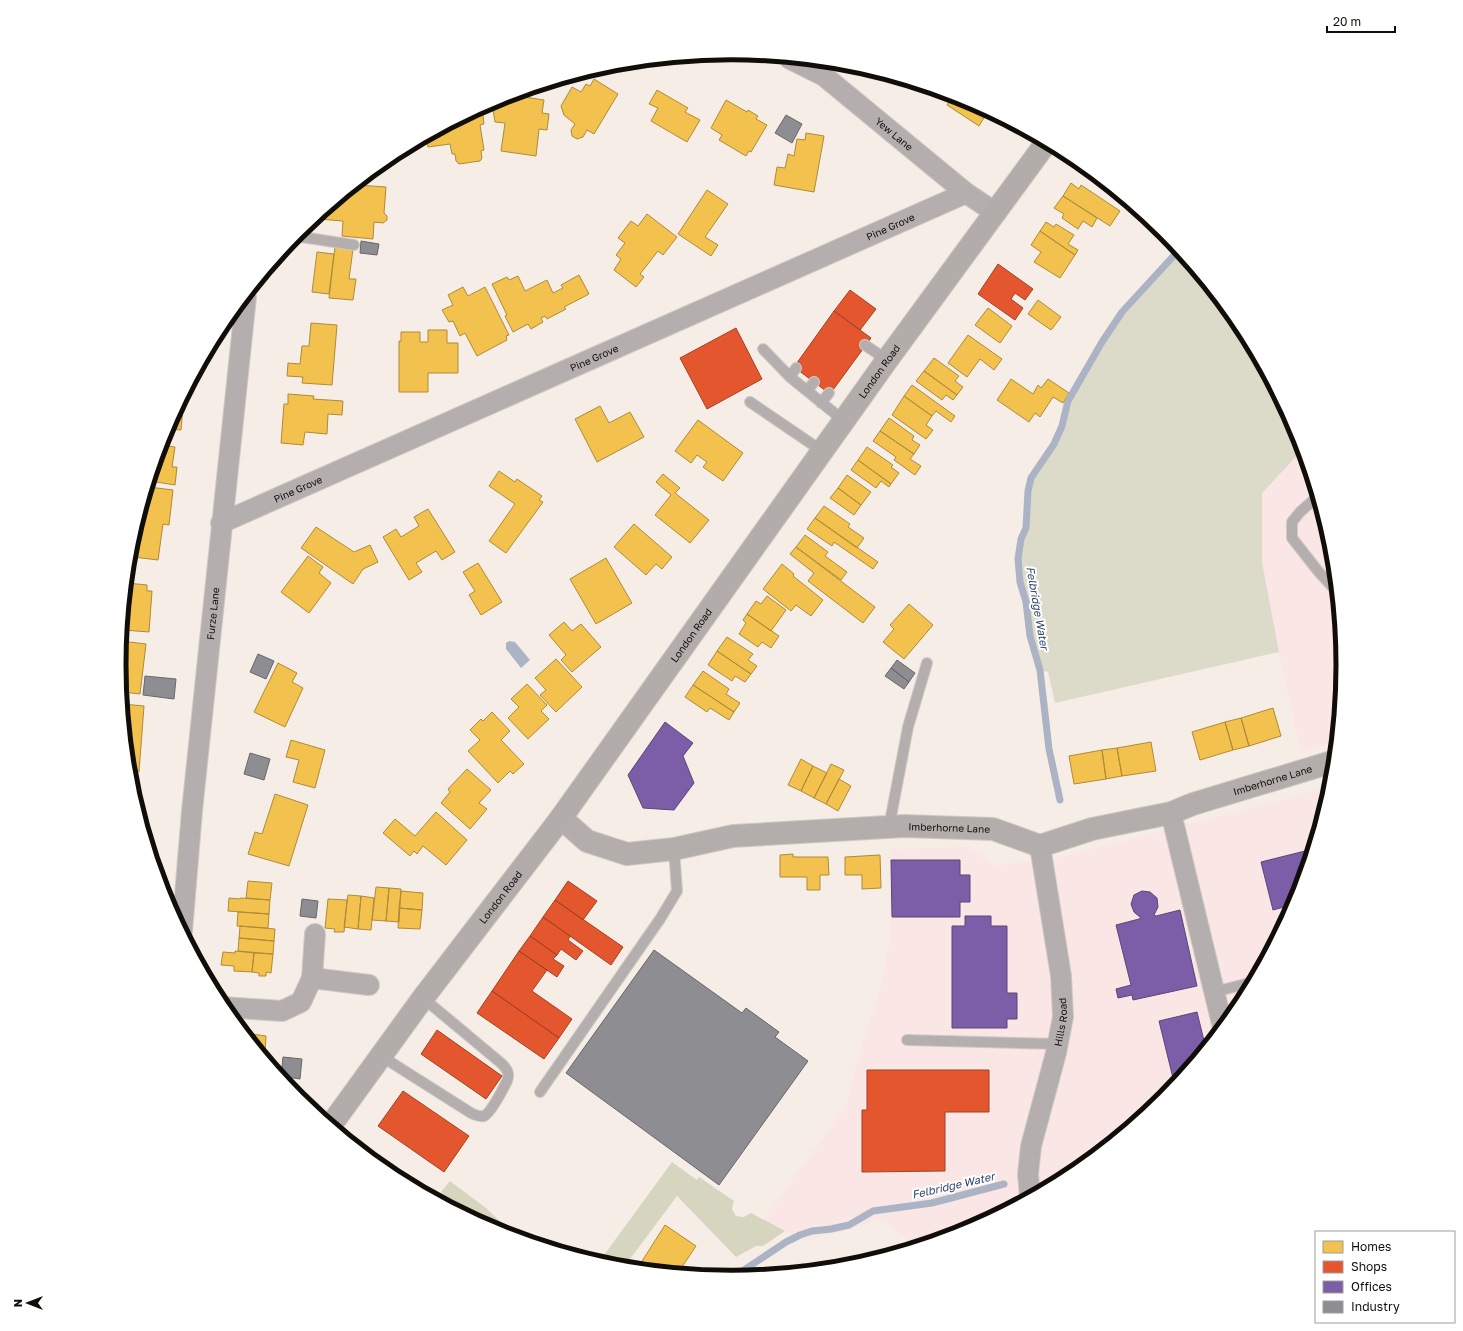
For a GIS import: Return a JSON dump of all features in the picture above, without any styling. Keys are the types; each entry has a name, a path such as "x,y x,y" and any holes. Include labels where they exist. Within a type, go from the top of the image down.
{"highway":[{"name":"London Road","path":"333,1122 423,998 561,818 887,360 1043,147"}],"street":[{"name":"Yew Lane","path":"800,64 824,76 966,193 996,213"},
{"name":"Pine Grove","path":"222,523 966,193"},
{"name":"Furze Lane","path":"183,921 193,803 245,305"},
{"name":"Imberhorne Lane","path":"561,818 588,842 627,854 674,849 733,836 904,826 993,829 1040,846 1092,829 1171,813 1193,804 1329,763"},
{"path":"1171,813 1221,1021"},
{"name":"Hills Road","path":"1030,1192 1028,1174 1031,1146 1058,1044 1063,1017 1061,976 1040,846"},
{"path":"232,1008 282,1011 301,1002 312,978 315,934"},
{"path":"312,978 369,984"}],"lane":[{"path":"303,237 354,246"},
{"path":"866,345 887,360"},
{"path":"764,349 790,377 838,416 842,424"},
{"path":"790,377 796,368"},
{"path":"807,391 814,382"},
{"path":"821,403 829,393"},
{"path":"750,402 822,451"},
{"path":"1313,500 1300,512 1292,522 1292,538 1332,587"},
{"path":"888,827 908,727 927,664"},
{"path":"540,1092 660,919 677,891 674,849"},
{"path":"1214,992 1246,984"},
{"path":"381,1056 471,1113 482,1116 489,1111 509,1077 507,1069 423,998"},
{"path":"907,1040 1058,1044"}],"shaded area":[{"path":"1299,454 1316,509 1332,586 1336,626 1337,666 1336,705 1332,742 1301,752 1279,652 1262,562 1262,493"},
{"path":"1324,789 1305,860 1291,897 1275,933 1235,1002 1187,1065 1160,1094 1131,1121 1100,1146 1068,1169 999,1209 963,1225 913,1243 879,1219 848,1230 803,1240 763,1220 847,1105 856,1064 880,990 890,941 889,849 969,847 995,866 1065,856"}],"green space":[{"path":"1176,254 1212,297 1235,329 1275,398 1299,454 1262,493 1262,562 1279,652 1055,703 1048,672 1040,670 1030,636 1026,602 1020,582 1018,559 1021,539 1026,528 1028,491 1031,478 1054,444 1062,426 1068,401 1102,342 1122,312"},
{"path":"672,1162 697,1180 699,1177 734,1201 732,1209 736,1216 744,1217 751,1213 785,1231 763,1246 756,1246 736,1257 677,1196 628,1262 603,1257"},
{"path":"450,1181 486,1208 506,1227 452,1202 441,1192"}],"water":[{"path":"509,641 515,642 530,660 521,668 506,649 506,643"}],"building: Homes":[{"path":"594,79 618,94 594,134 587,130 583,137 577,139 572,136 571,130 575,124 564,115 561,106 572,87 581,92 586,84 590,86"},
{"path":"657,90 688,108 685,112 700,120 687,142 651,121 658,108 649,104"},
{"path":"524,97 544,100 542,113 549,114 547,130 539,129 536,156 501,151 505,123 495,122 493,109"},
{"path":"726,100 747,112 748,110 758,116 756,119 767,125 751,152 749,151 746,156 719,140 722,135 711,128"},
{"path":"950,101 985,116 979,126 947,105"},
{"path":"483,114 484,124 480,125 484,150 481,151 482,158 480,161 459,164 456,161 455,154 452,154 450,144 428,147 427,142 429,141"},
{"path":"806,133 824,136 814,192 774,185 777,167 785,168 788,154 794,156 797,139 805,140"},
{"path":"1089,177 1104,189 1104,189 1088,178"},
{"path":"1071,183 1079,189 1081,185 1120,211 1110,226 1063,196"},
{"path":"362,185 386,187 384,213 387,216 387,220 383,223 374,222 373,239 342,236 343,221 322,219"},
{"path":"707,190 728,204 705,237 718,245 711,256 678,234"},
{"path":"1063,196 1097,218 1092,227 1083,221 1078,229 1062,218 1064,214 1054,208"},
{"path":"647,214 677,237 663,255 658,251 640,274 644,277 636,287 614,270 621,259 616,255 625,243 618,238 631,221 638,226"},
{"path":"1046,222 1054,227 1056,224 1074,235 1068,244 1078,250 1075,255 1040,231"},
{"path":"1040,231 1075,255 1060,278 1034,262 1041,252 1031,245"},
{"path":"335,247 353,249 349,279 356,279 353,300 329,298"},
{"path":"317,252 334,254 329,294 312,292"},
{"path":"579,275 589,294 564,307 566,309 547,319 545,316 541,318 543,322 531,329 528,324 513,332 505,316 507,315 492,284 507,277 509,280 518,276 525,291 547,280 553,293 563,288 561,285"},
{"path":"463,287 468,296 485,287 509,335 506,336 507,340 477,356 465,333 460,336 453,321 449,322 442,310 453,305 448,295"},
{"path":"1038,300 1061,317 1051,330 1028,314"},
{"path":"988,308 1012,326 1000,343 975,325"},
{"path":"311,323 337,325 332,385 302,383 303,377 287,376 288,363 300,364 302,346 309,346"},
{"path":"428,330 447,330 447,343 458,343 458,373 428,373 428,392 399,392 399,341 401,341 401,332 420,332 420,342 428,342"},
{"path":"968,335 1002,359 994,370 980,359 967,377 948,363"},
{"path":"934,358 959,376 955,381 963,387 957,395 924,371"},
{"path":"924,371 957,395 953,400 946,395 942,400 916,381"},
{"path":"1011,379 1033,394 1038,385 1041,388 1048,379 1069,393 1063,403 1053,397 1040,417 1035,413 1029,422 997,400"},
{"path":"912,385 955,416 951,422 936,411 932,416 904,396"},
{"path":"288,394 314,396 313,399 343,401 342,415 328,414 327,434 305,432 303,445 281,443 284,404 288,404"},
{"path":"904,396 932,416 926,425 933,430 926,439 892,415"},
{"path":"600,406 609,423 630,412 644,437 597,462 575,419"},
{"path":"183,410 181,430 174,430"},
{"path":"889,418 914,436 912,440 920,445 914,454 880,431"},
{"path":"698,420 743,453 723,481 703,467 707,462 697,455 691,463 675,451"},
{"path":"880,431 914,454 910,459 921,466 915,475 894,460 896,457 873,441"},
{"path":"167,446 175,447 172,467 177,467 175,485 155,482"},
{"path":"867,447 893,465 891,467 899,473 891,484 858,460"},
{"path":"858,460 891,484 889,487 881,481 876,488 851,470"},
{"path":"499,471 515,482 517,479 542,496 539,500 543,502 506,553 489,541 515,504 489,486"},
{"path":"663,474 680,488 675,493 709,520 690,543 655,515 671,495 656,482"},
{"path":"847,475 871,492 861,505 838,488"},
{"path":"153,488 173,490 169,525 163,524 158,560 136,557"},
{"path":"838,488 861,505 854,515 830,498"},
{"path":"824,506 850,524 848,527 864,538 857,548 815,518"},
{"path":"428,509 455,552 442,560 436,551 416,563 422,572 409,580 383,537 396,529 401,537 419,526 414,517"},
{"path":"815,518 878,562 873,569 834,542 832,546 807,529"},
{"path":"634,524 672,557 662,569 656,564 646,575 614,547"},
{"path":"316,527 354,552 370,545 378,562 363,569 353,584 301,548"},
{"path":"805,535 828,552 825,556 847,572 841,580 796,547"},
{"path":"796,547 875,607 863,623 808,581 814,573 790,554"},
{"path":"308,556 323,567 319,573 331,583 309,613 281,592"},
{"path":"606,558 632,603 596,624 570,579"},
{"path":"478,563 502,602 481,615 469,595 475,591 463,572"},
{"path":"782,564 794,574 793,576 823,600 811,616 796,605 791,611 763,589"},
{"path":"131,583 147,585 147,591 152,591 149,632 127,630"},
{"path":"767,596 786,610 771,631 747,614 756,601 761,604"},
{"path":"909,604 933,625 904,659 883,642 894,629 890,625"},
{"path":"747,614 779,636 771,648 762,642 758,647 739,634 746,623 743,620"},
{"path":"564,622 572,631 581,624 601,647 572,672 561,660 566,655 549,635"},
{"path":"727,637 753,654 748,660 757,666 751,674 717,651"},
{"path":"127,642 146,644 140,694 127,693"},
{"path":"717,651 751,674 745,682 735,676 732,681 708,665"},
{"path":"556,659 582,687 556,712 540,695 546,690 535,678"},
{"path":"278,663 297,673 292,682 303,688 285,727 254,712"},
{"path":"703,671 729,689 726,694 740,703 734,712 693,685"},
{"path":"527,684 547,705 541,711 549,719 528,739 508,718 519,707 511,699"},
{"path":"693,685 734,712 729,720 710,708 707,712 685,697"},
{"path":"127,704 144,706 139,772 136,772 131,745"},
{"path":"1273,708 1281,736 1249,746 1241,718"},
{"path":"492,712 510,731 501,740 524,764 513,774 510,771 498,783 468,751 480,740 470,730 481,719 483,721"},
{"path":"1241,718 1249,746 1233,750 1225,722"},
{"path":"1225,722 1233,750 1200,760 1192,732"},
{"path":"291,740 325,750 315,788 293,782 299,760 286,757"},
{"path":"1151,742 1156,771 1122,776 1117,748"},
{"path":"1117,748 1122,776 1106,779 1102,750"},
{"path":"1102,750 1106,779 1074,784 1069,756"},
{"path":"801,759 813,766 801,791 788,785"},
{"path":"831,764 844,770 826,804 814,798"},
{"path":"813,766 827,773 814,798 801,791"},
{"path":"467,769 491,790 479,803 487,809 470,829 441,803 450,792 448,789"},
{"path":"839,779 851,786 838,811 826,804"},
{"path":"275,794 308,805 289,866 248,854 255,832 262,834"},
{"path":"436,812 467,840 446,865 423,846 417,854 414,851 410,856 383,833 395,819 415,836"},
{"path":"793,854 793,857 828,857 829,875 820,875 820,890 807,890 807,877 780,877 780,855"},
{"path":"880,855 881,888 862,889 862,875 845,875 845,857"},
{"path":"248,881 272,883 270,900 246,898"},
{"path":"376,887 389,888 386,921 372,920"},
{"path":"389,888 401,889 399,922 386,921"},
{"path":"401,891 423,893 422,910 399,908"},
{"path":"348,895 361,896 358,929 344,927"},
{"path":"361,896 374,898 371,930 358,929"},
{"path":"229,898 270,900 269,914 228,911"},
{"path":"328,899 347,900 344,932 334,932 335,929 325,928"},
{"path":"399,908 422,910 420,929 398,928"},
{"path":"238,912 269,914 268,928 237,926"},
{"path":"240,926 275,929 274,941 239,938"},
{"path":"239,938 274,941 273,954 238,951"},
{"path":"235,951 254,953 252,972 234,971 234,966 221,965 223,952 235,953"},
{"path":"254,953 273,954 271,973 266,972 266,976 259,976 259,973 252,972"},
{"path":"251,1034 266,1036 265,1052"},
{"path":"665,1225 696,1246 681,1269 640,1264"}],"building: Shops":[{"path":"998,264 1033,289 1025,300 1015,293 1011,299 1023,308 1015,320 978,294"},
{"path":"850,290 876,309 860,330 834,311"},
{"path":"834,311 871,338 830,394 794,367"},
{"path":"736,328 762,379 707,409 680,358"},
{"path":"568,881 597,901 583,920 555,900"},
{"path":"555,900 623,947 611,965 543,917"},
{"path":"543,917 570,936 568,940 583,951 576,960 561,949 557,955 530,936"},
{"path":"530,936 557,955 553,959 564,966 557,977 519,951"},
{"path":"519,951 547,970 532,991 572,1019 559,1038 492,991"},
{"path":"492,991 559,1038 544,1059 477,1013"},
{"path":"437,1030 502,1076 486,1099 421,1054"},
{"path":"867,1070 989,1070 989,1112 945,1112 945,1171 862,1172 862,1110 867,1110"},
{"path":"403,1091 469,1136 444,1172 378,1126"}],"building: Offices":[{"path":"665,722 693,743 683,756 694,783 674,810 643,808 628,775"},
{"path":"1308,850 1287,906 1273,910 1261,862"},
{"path":"891,860 960,860 960,875 970,875 970,902 960,902 960,917 892,917"},
{"path":"1142,891 1150,892 1157,898 1158,907 1154,915 1156,916 1180,910 1197,986 1133,1000 1132,995 1118,998 1116,989 1131,985 1116,925 1141,918 1134,912 1131,904 1134,895"},
{"path":"965,916 991,916 991,926 1007,926 1007,993 1017,993 1017,1019 1007,1019 1007,1028 952,1028 952,926 965,926"},
{"path":"1197,1012 1205,1043 1187,1065 1176,1077 1173,1078 1159,1021"}],"building: Industry":[{"path":"786,115 802,124 792,143 775,133"},
{"path":"361,241 379,244 377,255 360,253"},
{"path":"258,654 274,661 266,679 250,672"},
{"path":"897,660 915,673 909,682 891,668"},
{"path":"891,668 909,682 904,689 885,676"},
{"path":"145,676 176,679 174,699 143,695"},
{"path":"250,753 270,759 264,780 244,774"},
{"path":"302,899 318,901 316,918 300,916"},
{"path":"654,950 742,1013 746,1008 779,1032 775,1037 808,1061 719,1185 566,1073"},
{"path":"283,1057 302,1059 300,1079 287,1077 282,1071"}],"waterway":[{"name":"Felbridge Water","path":"1060,800 1049,749 1040,670 1030,636 1026,602 1020,582 1018,559 1021,539 1026,528 1028,491 1031,478 1054,444 1062,426 1068,401 1102,342 1122,312 1176,254"},
{"name":"Felbridge Water","path":"743,1271 786,1242 812,1231 849,1225 873,1211 932,1203 1004,1184"}]}
